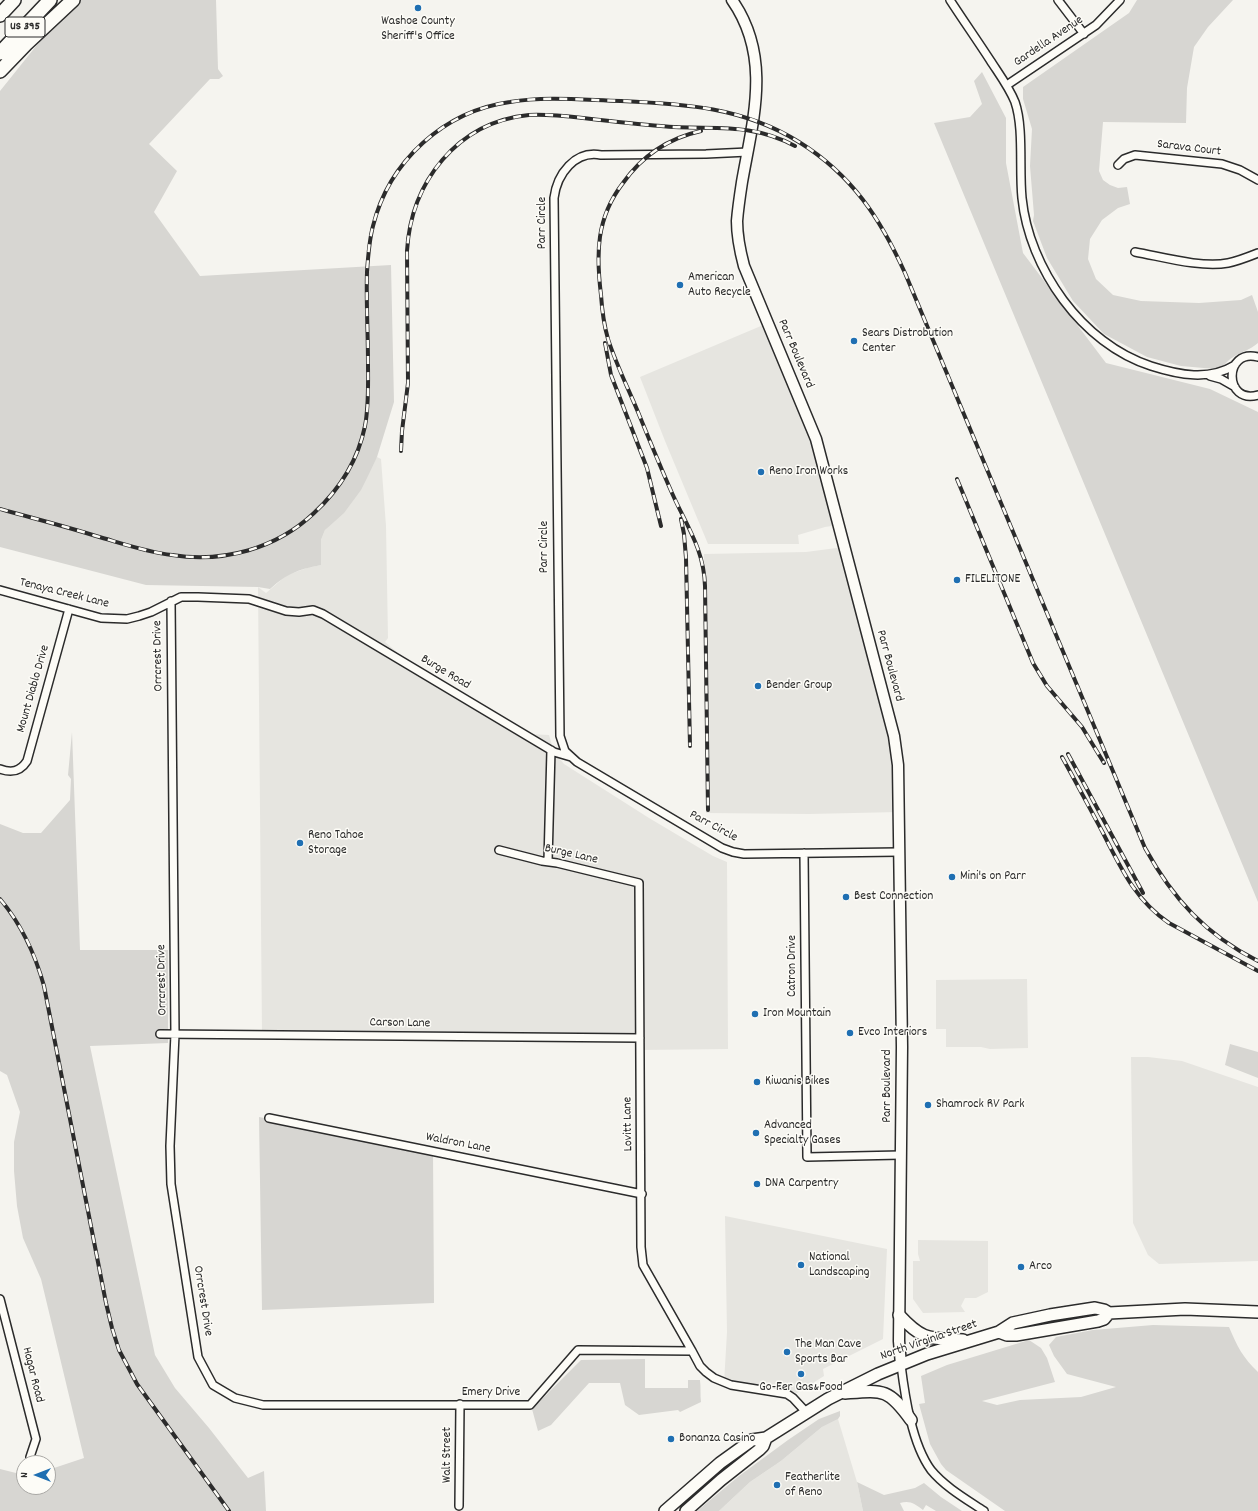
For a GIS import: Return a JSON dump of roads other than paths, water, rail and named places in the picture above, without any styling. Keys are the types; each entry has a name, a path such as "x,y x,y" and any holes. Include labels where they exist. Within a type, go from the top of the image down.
{"highway":[{"name":"US 395","path":"0,15 14,0"},
{"name":"US 395","path":"0,53 50,0"},
{"path":"0,71 31,39 73,0"}],"main road":[{"name":"Parr Boulevard","path":"732,0 745,22 750,36 757,69 755,107 737,222 740,251 744,266 816,439 894,736 898,765 901,1155 899,1341 901,1365"},
{"name":"North Virginia Street","path":"665,1511 720,1463 752,1440 766,1438 806,1412 839,1394 878,1374 927,1354 999,1332 1016,1336 1098,1321 1109,1313 1184,1309 1258,1312"},
{"path":"899,1315 912,1329 925,1337 971,1340"},
{"path":"839,1394 871,1391 886,1393 899,1404 911,1420"},
{"name":"North Virginia Street","path":"686,1511 721,1480 764,1446 766,1438"}],"street":[{"path":"950,0 1007,86 1015,102 1019,116 1022,199 1027,224 1035,252 1058,294 1093,333 1108,345 1126,356 1162,370 1222,379 1247,396 1257,396"},
{"path":"1058,0 1084,34"},
{"name":"Gardella Avenue","path":"1007,86 1084,34 1108,14 1120,0"},
{"name":"Parr Circle","path":"748,152 706,154 594,154 580,158 568,166 562,172 555,189 554,213 560,736 565,750 571,758 722,848 733,852 744,854 899,852"},
{"name":"Sarava Court","path":"1118,165 1124,160 1135,155 1199,161 1233,167 1258,180"},
{"path":"1135,252 1201,264 1233,262 1258,253"},
{"path":"1208,376 1220,373 1235,365 1245,357 1256,355"},
{"path":"1235,365 1231,377 1235,387"},
{"name":"Tenaya Creek Lane","path":"0,590 101,618 127,619 151,612 181,597 249,598 286,612 299,612 307,610"},
{"name":"Orrcrest Drive","path":"171,601 175,1034 170,1146 171,1184 198,1357"},
{"name":"Mount Diablo Drive","path":"0,769 8,772 17,771 24,766 27,761 69,609"},
{"name":"Burge Road","path":"307,610 313,610 323,614 551,750 571,758"},
{"path":"548,861 551,750"},
{"name":"Burge Lane","path":"498,850 639,883"},
{"name":"Catron Drive","path":"804,853 807,1157 901,1155"},
{"name":"Lovitt Lane","path":"639,883 642,1194 641,1247 644,1265 692,1351"},
{"name":"Carson Lane","path":"160,1034 640,1038"},
{"name":"Waldron Lane","path":"269,1118 642,1194"},
{"name":"Hagar Road","path":"0,1299 36,1439 31,1455"},
{"name":"Emery Drive","path":"198,1357 213,1385 235,1398 263,1405 530,1405 578,1350 692,1351"},
{"path":"692,1351 700,1366 714,1378 731,1385 787,1394 793,1398 806,1412"},
{"path":"901,1365 907,1406 911,1420 919,1447 932,1470 951,1489 984,1511"},
{"name":"Walt Street","path":"459,1506 460,1404"}],"railway":[{"path":"0,509 143,550 162,554 191,557 229,555 266,544 283,536 314,513 332,494 347,473 358,451 365,426 368,402 367,272 373,226 381,202 392,180 406,161 423,143 442,128 463,116 486,107 510,102 537,99 579,99 691,106 735,114 757,121 778,130 799,142 818,155 834,169 849,183 862,199 885,234 905,273 1145,848 1167,884 1192,914 1222,940 1258,961"},
{"path":"401,451 408,383 407,251 410,226 428,179 442,160 460,143 480,130 503,120 529,115 542,115 661,126 729,128 762,133 778,138 795,146"},
{"path":"701,131 678,138 657,150 630,173 614,196 607,210 600,237 599,280 603,317 611,348 677,505 698,549 704,573 708,810"},
{"path":"605,343 611,375 647,468 661,526"},
{"path":"957,479 1033,663 1047,686 1082,727 1104,763"},
{"path":"681,519 686,558 690,746"},
{"path":"1068,754 1143,893"},
{"path":"1062,757 1123,871 1138,894 1147,904 1169,923 1258,971"},
{"path":"0,899 15,919 27,940 44,986 106,1303 119,1350 137,1384 229,1511"}],"place":[{"name":"Washoe County Sheriff's Office","path":"418,8"},
{"name":"American Auto Recycle","path":"680,285"},
{"name":"Sears Distrobution Center","path":"854,341"},
{"name":"Reno Iron Works","path":"761,472"},
{"name":"FILELITONE","path":"957,580"},
{"name":"Bender Group","path":"758,686"},
{"name":"Reno Tahoe Storage","path":"300,843"},
{"name":"Mini's on Parr","path":"952,877"},
{"name":"Best Connection","path":"846,897"},
{"name":"Iron Mountain","path":"755,1014"},
{"name":"Evco Interiors","path":"850,1033"},
{"name":"Kiwanis Bikes","path":"757,1082"},
{"name":"Shamrock RV Park","path":"928,1105"},
{"name":"Advanced Specialty Gases","path":"756,1133"},
{"name":"DNA Carpentry","path":"757,1184"},
{"name":"National Landscaping","path":"801,1265"},
{"name":"Arco","path":"1021,1267"},
{"name":"The Man Cave Sports Bar","path":"787,1352"},
{"name":"Go-Fer Gas&Food","path":"801,1374"},
{"name":"Bonanza Casino","path":"671,1439"},
{"name":"Featherlite of Reno","path":"777,1485"}]}
